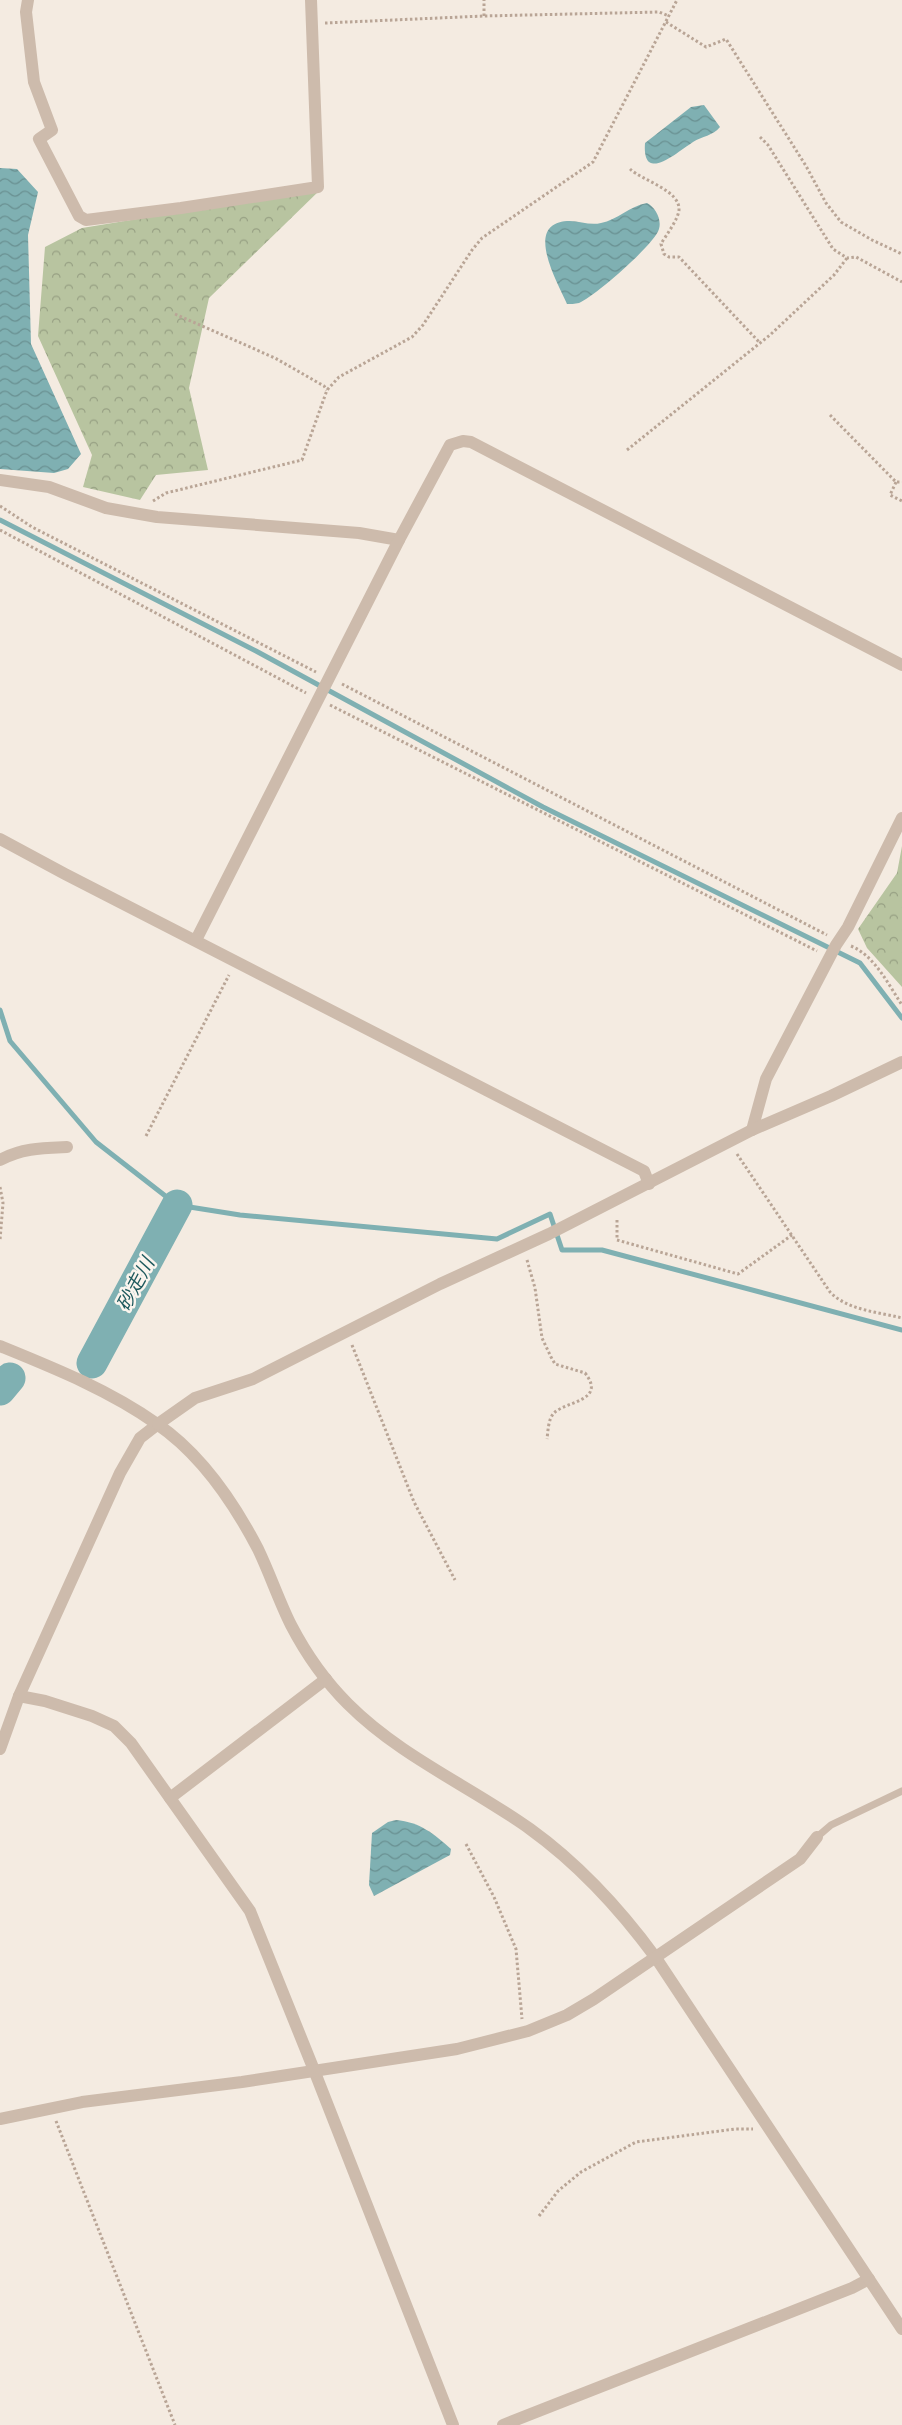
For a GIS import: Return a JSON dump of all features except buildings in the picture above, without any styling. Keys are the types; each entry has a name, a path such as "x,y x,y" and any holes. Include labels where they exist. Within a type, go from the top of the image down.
{"street":[{"path":"28,0 26,12 34,82 52,130 39,139 78,216 86,220 318,187 312,0"},
{"path":"196,940 450,445 463,441 471,442 902,664"},
{"path":"0,480 49,487 106,508 175,519 359,533 400,540"},
{"path":"752,1130 766,1079 833,949 848,927 902,818"},
{"path":"0,839 644,1171 649,1184"},
{"path":"0,1749 19,1696 120,1473 140,1438 158,1424 195,1398 253,1379 347,1333 440,1284 549,1234 752,1130 822,1100 902,1062"},
{"path":"0,1160 14,1152 28,1149 67,1147"},
{"path":"0,1346 82,1380 158,1424 202,1466 239,1515 259,1551 291,1625 326,1679 348,1704 390,1740 430,1768 530,1829 578,1867 626,1917 656,1958 902,2329"},
{"path":"170,1798 326,1679"},
{"path":"19,1696 54,1704 114,1726 131,1744 250,1911 452,2425"},
{"path":"0,2120 51,2108 128,2095 242,2082 457,2049 528,2031 567,2015 594,2000 800,1859 817,1837"},
{"path":"503,2425 852,2288 869,2279"}],"lane":[{"path":"817,1837 831,1826 902,1791"}],"path":[{"path":"484,0 484,16"},
{"path":"146,514 156,499 166,493 302,460 327,390 339,377 412,337 482,238 593,162 677,0"},
{"path":"312,24 484,16 659,12 669,16"},
{"path":"666,22 706,47 726,38 806,166 826,203 841,222 872,240 902,254"},
{"path":"760,137 768,145 834,249 847,258 856,257 902,282"},
{"path":"630,169 644,180 668,191 677,203 679,210 661,244 664,254 669,257 680,257 760,343"},
{"path":"627,450 760,343 834,275 847,258"},
{"path":"175,314 275,358 324,386 327,390"},
{"path":"830,415 896,482 902,482"},
{"path":"896,482 890,494 902,501"},
{"path":"0,506 32,527 330,680 343,684 833,949"},
{"path":"0,530 320,697 833,949 861,950 870,958 902,1005"},
{"path":"146,1136 236,961"},
{"path":"731,1141 746,1169 838,1301 857,1308 902,1318"},
{"path":"0,1187 3,1203 0,1240"},
{"path":"617,1220 617,1240 738,1274 792,1235"},
{"path":"524,1246 535,1288 542,1338 551,1357 555,1364 585,1373 591,1385 589,1394 584,1399 553,1413 547,1439"},
{"path":"347,1333 414,1502 455,1580"},
{"path":"466,1844 494,1897 516,1949 522,2020 528,2031"},
{"path":"51,2108 175,2425"},
{"path":"539,2216 558,2191 581,2172 636,2142 735,2129 752,2130 764,2121"}],"green space":[{"path":"321,189 209,298 189,388 208,470 156,475 140,500 83,487 92,455 38,336 45,247 82,228"},
{"path":"902,846 902,987 867,948 858,929 897,873"}],"water":[{"path":"704,105 720,127 662,162 654,164 649,162 645,143 691,107"},
{"path":"0,168 17,169 38,192 28,235 31,344 81,454 68,469 54,473 0,469"},
{"path":"647,203 655,210 659,217 660,225 655,236 636,257 587,299 579,303 567,304 547,256 545,243 547,232 554,225 567,221 597,224 613,219"},
{"path":"396,1820 412,1823 439,1838 451,1849 450,1855 374,1896 369,1885 372,1833 388,1822"}],"waterway":[{"path":"0,520 256,651 543,807 860,963 902,1018"},
{"path":"0,1010 10,1041 96,1142 177,1205 240,1215 497,1239 550,1214 562,1250 602,1250 902,1330"},
{"name":"砂走川","path":"92,1363 177,1205"},
{"name":"砂走川","path":"0,1390 10,1378"}]}
